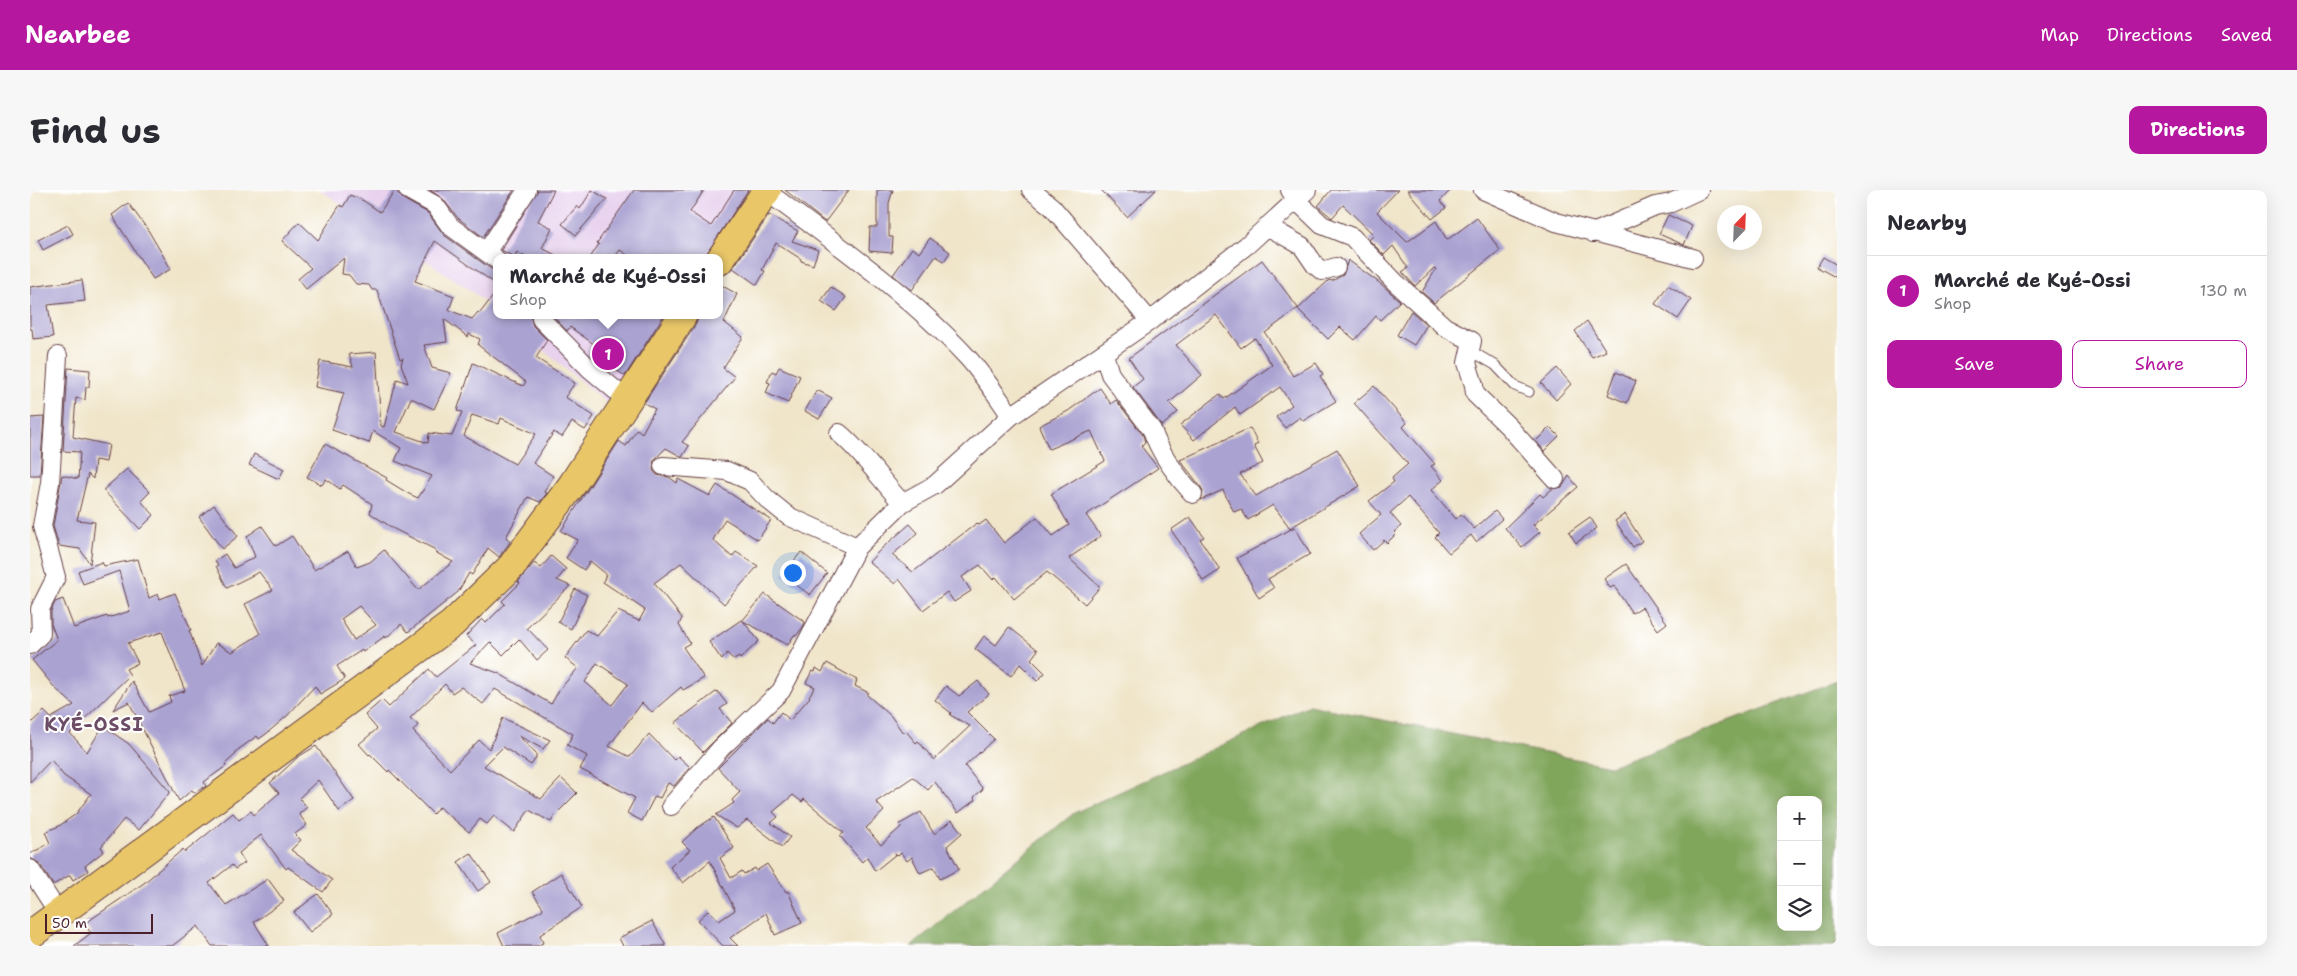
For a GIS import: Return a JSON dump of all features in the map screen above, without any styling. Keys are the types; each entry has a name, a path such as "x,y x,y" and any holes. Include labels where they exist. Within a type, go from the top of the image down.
{"highway":[{"path":"723,255 767,191"},
{"path":"30,935 452,624 511,567 572,485 680,319"}],"street":[{"path":"408,190 435,205 450,226 492,256"},
{"path":"493,254 527,190"},
{"path":"1031,190 1052,207 1150,321"},
{"path":"1483,190 1556,222 1693,258"},
{"path":"1593,233 1654,206 1671,203 1699,190"},
{"path":"767,191 861,262 936,328 968,358 1011,416"},
{"path":"671,806 721,748 781,691 857,547 902,503 935,485 1011,416 1104,354 1220,267 1267,226 1298,194 1322,225 1352,237 1395,282 1445,327 1472,341 1467,363 1475,394 1509,427 1555,479"},
{"path":"1267,226 1302,246 1314,265 1322,271 1336,267"},
{"path":"542,319 589,368 626,400"},
{"path":"1104,354 1110,374 1152,430 1155,440 1176,475 1193,494"},
{"path":"30,645 40,634 40,609 56,577 42,526 50,483 58,356"},
{"path":"839,433 859,450 902,503"},
{"path":"663,466 727,471 750,481 767,499 788,516 857,547"},
{"path":"30,869 59,914"}],"lane":[{"path":"1471,351 1495,365 1515,386 1529,392"}],"shaded area":[{"path":"320,190 776,190 723,271 723,254 493,254 493,309 469,289"},
{"path":"506,319 691,319 626,419"}],"green space":[{"path":"1837,681 1837,946 911,946 1074,813 1309,705 1610,766"}],"building":[{"path":"395,190 403,199 428,213 444,235 493,269 493,282 435,241 415,281 454,296 449,310 472,319 478,312 480,313 493,296 493,319 531,319 533,326 547,340 536,358 575,383 565,397 594,416 585,430 572,422 562,437 554,432 533,463 553,476 544,492 547,493 540,502 528,497 506,537 510,542 499,557 488,548 472,575 469,573 458,592 408,632 401,624 386,638 385,636 363,652 362,650 337,666 345,679 320,694 315,686 287,716 266,734 259,739 257,736 235,752 236,754 225,764 226,766 204,782 206,786 194,793 192,790 179,801 129,702 113,710 132,681 149,712 171,702 169,696 185,691 162,632 128,643 138,663 126,669 130,675 70,733 87,752 103,726 129,744 170,792 139,830 124,819 101,847 104,851 85,866 88,871 73,880 70,875 53,885 39,863 30,858 30,854 50,843 45,832 59,826 76,814 91,794 64,776 51,760 30,782 30,724 44,711 51,718 74,705 55,688 32,660 57,640 51,624 51,611 55,602 63,599 74,628 107,616 108,618 130,611 119,571 83,584 78,571 102,562 104,566 138,559 149,598 158,594 160,599 175,593 191,630 189,630 202,666 216,643 232,652 260,634 245,604 273,590 259,572 227,588 215,561 225,554 234,568 255,557 247,536 262,526 276,546 292,536 314,570 348,551 357,567 370,562 384,550 418,590 453,562 435,552 436,550 394,529 370,513 372,504 343,485 340,489 326,479 322,485 307,477 325,444 387,478 386,480 418,498 432,476 395,461 401,448 373,431 369,443 332,430 344,393 315,387 320,361 353,367 349,354 376,352 381,426 384,427 397,379 408,383 401,364 403,358 400,359 377,290 372,290 369,285 356,284 349,275 342,274 344,258 306,289 298,279 311,268 282,241 299,222 318,240 340,205 343,207 350,195 364,201 380,212","holes":["444,319 468,337 469,334 480,339 478,345 526,382 523,386 473,363 457,411 462,412 452,436 429,433 428,443 396,432 411,398 434,409 451,373 432,368 424,345 447,342","472,415 499,424 501,418 536,434 515,464 464,436","359,606 376,625 354,640 341,619"]},
{"path":"430,190 514,190 483,237 458,218 443,199"},
{"path":"538,190 554,190 538,221 552,228 542,248 553,254 520,254 517,252 516,254 508,254 501,250"},
{"path":"592,190 607,199 576,235 562,224 577,206 580,209"},
{"path":"634,190 704,190 690,212 711,226 734,190 748,190 707,254 626,254 620,250 617,254 593,254 599,244 597,243"},
{"path":"785,190 849,190 825,222"},
{"path":"877,190 893,190 889,203 889,237 893,237 892,253 869,251 870,227 877,227"},
{"path":"1101,190 1156,190 1127,217"},
{"path":"1331,190 1398,190 1377,212 1407,242 1436,221 1447,240 1477,218 1500,250 1434,303 1422,292 1436,269 1434,268 1415,286 1402,272 1408,268 1393,246 1384,255 1369,240 1374,235 1343,205 1332,218 1318,206"},
{"path":"1407,190 1451,190 1440,201 1446,208 1432,219"},
{"path":"128,203 148,230 171,269 153,279 112,215"},
{"path":"769,215 798,231 792,241 818,250 813,265 801,261 801,259 776,243 762,270 765,271 757,285 733,268"},
{"path":"1668,215 1692,226 1684,245 1659,234"},
{"path":"68,225 73,234 43,250 38,240"},
{"path":"930,238 950,252 944,261 936,256 912,290 893,275 912,248 919,253"},
{"path":"1823,257 1837,265 1837,278 1817,267"},
{"path":"1262,260 1298,308 1265,333 1293,376 1316,363 1323,374 1320,376 1336,401 1303,421 1300,417 1285,428 1276,417 1292,405 1280,387 1240,415 1235,407 1194,440 1180,425 1220,394 1224,399 1272,365 1255,338 1241,348 1216,315 1176,345 1202,375 1169,403 1178,412 1162,426 1133,387 1143,379 1129,358"},
{"path":"1348,260 1381,284 1400,301 1380,320 1376,316 1355,340 1340,327 1328,339 1298,309 1329,280 1332,281 1343,275"},
{"path":"82,280 85,301 48,305 53,337 33,339 32,329 30,329 30,287"},
{"path":"1668,285 1691,300 1678,319 1655,304"},
{"path":"723,286 737,294 724,322 743,337 723,368 735,377 682,442 689,446 682,457 666,448 654,460 653,470 657,475 669,477 677,483 678,479 710,496 717,485 771,520 758,540 725,519 713,540 732,557 736,552 758,566 724,604 681,563 654,583 682,618 679,625 690,643 683,647 704,678 683,690 681,687 652,712 642,703 609,746 630,757 649,734 674,760 678,756 690,767 674,786 668,783 660,798 655,796 642,821 627,813 635,798 580,769 587,756 567,745 573,734 495,689 483,704 461,687 452,693 445,684 410,718 418,725 413,731 450,770 479,740 489,749 503,718 550,740 543,749 519,736 536,754 536,758 531,765 503,747 484,766 541,799 561,778 577,793 555,815 551,822 529,810 514,832 494,816 487,824 480,819 469,832 439,807 433,814 389,770 388,772 359,744 377,729 365,715 382,700 389,707 429,669 436,677 476,645 466,636 482,619 486,623 505,604 502,601 520,583 518,582 534,563 541,568 551,556 566,569 557,580 570,586 527,628 548,650 537,660 519,639 503,655 490,642 470,663 498,673 551,704 560,689 578,668 565,658 586,630 597,636 618,611 639,621 645,610 603,582 606,574 590,561 584,570 566,558 578,540 561,531 619,441 626,446 637,429 642,433 655,409 644,403 698,319 723,319","holes":["597,663 628,684 612,705 585,682"]},
{"path":"831,287 846,297 836,311 821,301"},
{"path":"1411,311 1427,325 1414,345 1397,335"},
{"path":"556,319 661,319 625,376 607,364 612,357 570,327 567,331"},
{"path":"1587,321 1606,351 1592,357 1575,331"},
{"path":"779,367 800,376 788,403 766,393 770,383 767,382 772,371 776,373"},
{"path":"68,368 90,370 89,387 86,387 85,400 76,398 73,437 109,445 106,462 95,460 93,479 88,474 77,520 95,522 90,564 80,549 59,546 53,526 62,475 78,479 80,452 63,451"},
{"path":"1557,368 1571,384 1556,400 1541,383"},
{"path":"1616,372 1636,381 1627,403 1608,395"},
{"path":"1374,386 1407,423 1403,427 1435,464 1431,466 1443,480 1431,490 1456,519 1461,514 1474,529 1495,511 1502,519 1476,542 1471,535 1449,553 1435,537 1439,533 1408,497 1390,513 1401,526 1394,532 1396,534 1387,543 1384,540 1373,550 1359,534 1381,515 1369,501 1394,482 1392,478 1408,464 1354,403"},
{"path":"1100,388 1111,404 1116,400 1143,435 1145,442 1141,446 1158,468 1086,515 1101,536 1069,558 1100,587 1085,604 1047,572 1014,599 996,577 993,580 980,565 962,577 971,591 954,602 947,592 923,610 899,579 895,584 869,562 910,524 918,533 892,555 913,572 977,523 979,525 986,520 1004,543 1037,517 1053,536 1069,525 1051,494 1105,461 1091,431 1049,449 1039,426 1068,411"},
{"path":"817,390 832,398 819,419 805,411"},
{"path":"44,417 40,475 30,475 30,418"},
{"path":"1550,427 1559,436 1544,451 1536,441"},
{"path":"1250,428 1258,444 1254,446 1263,463 1240,474 1256,496 1337,449 1360,486 1290,528 1273,505 1248,520 1241,509 1234,512 1223,490 1201,500 1203,492 1201,487 1180,460"},
{"path":"254,454 284,469 279,479 249,465"},
{"path":"127,469 150,492 141,501 154,515 140,529 103,490"},
{"path":"1569,476 1578,487 1533,525 1540,532 1522,547 1505,528 1540,494 1543,497 1552,489 1562,487"},
{"path":"214,505 238,536 222,549 199,517"},
{"path":"1625,514 1642,541 1633,547 1615,521"},
{"path":"1190,517 1204,537 1200,539 1220,570 1203,581 1192,560 1171,530"},
{"path":"1590,517 1597,528 1576,543 1569,532"},
{"path":"1295,527 1310,554 1268,579 1274,588 1259,598 1237,558"},
{"path":"801,552 827,573 810,595 783,575"},
{"path":"1626,564 1667,623 1658,630 1642,607 1632,613 1614,586 1610,588 1604,579"},
{"path":"575,589 587,595 571,629 558,622"},
{"path":"765,594 805,622 803,627 796,636 794,635 788,645 743,621 759,641 740,659 739,657 734,660 727,653 722,660 709,642 742,621"},
{"path":"1009,627 1038,650 1031,659 1045,673 1037,681 1020,664 1011,676 975,649 984,636 996,645"},
{"path":"827,663 857,680 855,686 869,693 867,695 891,716 903,733 906,731 916,743 918,741 934,760 970,726 950,715 951,713 935,700 946,686 959,696 978,681 989,694 967,712 994,739 965,766 983,789 974,797 975,800 958,813 935,782 928,790 913,777 876,802 884,811 866,828 881,845 901,827 900,824 921,812 934,834 952,820 962,833 947,846 959,869 940,879 934,867 920,873 912,857 907,861 901,853 898,856 896,854 875,871 867,857 862,862 840,836 844,833 804,799 802,802 793,795 773,812 778,817 771,823 790,837 782,847 747,820 737,828 716,815 734,803 732,800 740,792 718,768 768,718 773,723 781,712 790,720 810,697 815,687 806,683 812,671 815,672 816,668 822,672"},
{"path":"717,691 727,704 720,709 732,723 703,752 675,723"},
{"path":"316,746 354,800 339,811 318,780 299,798 307,807 299,814 307,825 295,834 301,840 291,850 332,880 323,892 288,867 286,869 261,835 239,853 245,863 235,869 232,865 209,883 226,905 268,879 284,901 254,922 269,946 212,946 198,926 172,946 74,946 91,933 84,924 144,883 183,849 185,852 233,813 239,820 251,811 254,815 279,793 270,783 298,757"},
{"path":"714,817 734,848 720,858 731,878 742,871 744,874 755,868 756,871 767,864 786,892 788,891 802,923 775,935 766,913 730,938 738,946 723,946 698,920 709,910 719,921 735,910 710,861 683,883 670,867 690,850 682,842 697,828"},
{"path":"471,853 491,882 478,891 458,862"},
{"path":"561,873 582,907 540,935 543,943 537,946 504,946 498,933 542,910 543,908 532,892"},
{"path":"318,894 333,914 310,932 294,912"},
{"path":"652,921 666,946 623,946 619,938"}],"place":[{"name":"Marché de Kyé-Ossi","path":"608,354"}],"district":[{"name":"KYÉ-OSSI","path":"94,724"}]}
